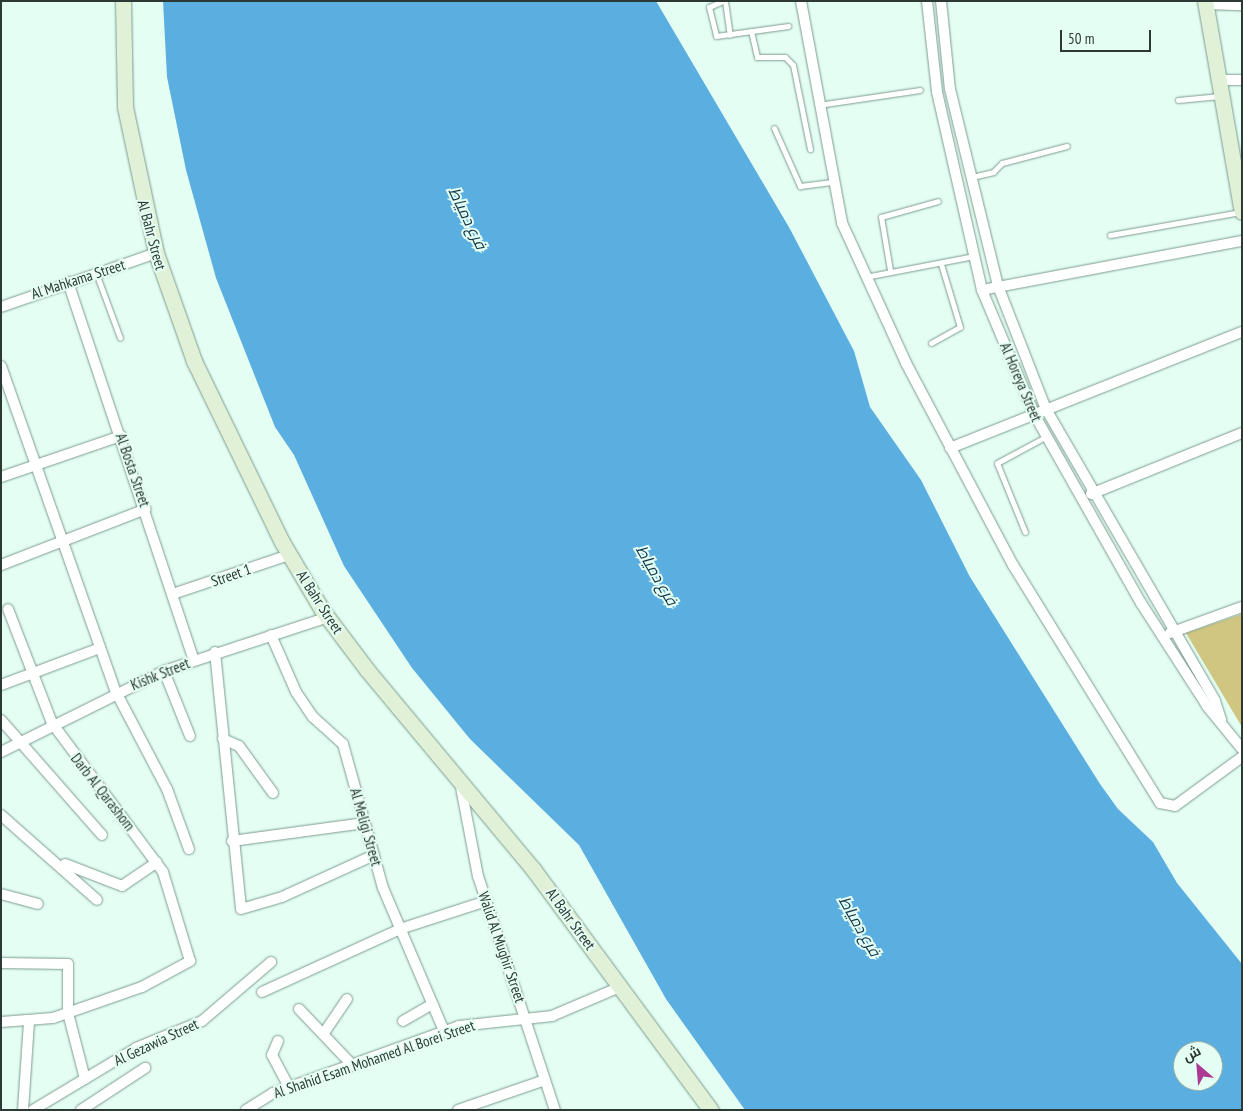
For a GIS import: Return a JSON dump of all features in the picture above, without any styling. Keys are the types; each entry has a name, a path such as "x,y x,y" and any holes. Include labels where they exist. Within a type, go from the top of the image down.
{"street":[{"name":"Al Bahr Street","path":"123,1 125,107 156,254 194,361 289,555 328,617 460,782 533,868 711,1110"},
{"path":"801,1 832,182 864,277 950,448 1013,565 1160,803 1175,806 1242,756"},
{"name":"Al Horeya Street","path":"927,1 937,92 982,290 1034,414 1062,470 1162,636 1207,706 1222,720"},
{"name":"Al Horeya Street","path":"941,1 950,88 998,286 1035,375 1046,409 1073,463 1175,630 1222,720 1242,749"},
{"path":"1242,5 1205,2 1220,96 1238,180 1242,212"},
{"path":"1218,80 1242,80"},
{"path":"937,92 950,88"},
{"path":"958,187 972,180"},
{"path":"982,290 1242,240"},
{"name":"Al Mahkama Street","path":"1,306 156,254"},
{"name":"Al Bosta Street","path":"68,282 146,509 194,660"},
{"path":"950,448 1242,332"},
{"path":"1,366 116,692 167,789 189,849"},
{"path":"1020,381 1035,375"},
{"path":"1092,494 1242,433"},
{"path":"1,477 121,436"},
{"path":"1062,470 1073,463"},
{"path":"1,565 146,509"},
{"name":"Street 1","path":"173,594 289,555"},
{"path":"1162,636 1242,607"},
{"name":"Darb Al Qarashom","path":"8,609 31,674 52,723 157,862 190,961 180,969 68,1013"},
{"name":"Kishk Street","path":"1,752 52,723 164,671 215,652 328,617"},
{"name":"Al Meligi Street","path":"271,635 296,692 313,717 343,744 374,855 400,929 444,1031"},
{"path":"1,685 100,648"},
{"path":"215,652 232,841 244,910 374,855"},
{"path":"164,671 190,736"},
{"path":"1,720 18,742 102,835"},
{"path":"223,739 239,746 273,793"},
{"name":"Walid Al Mughir Street","path":"460,782 486,901 555,1110"},
{"path":"1,814 55,859 97,900"},
{"path":"232,841 365,823"},
{"path":"55,859 122,886 157,862"},
{"path":"1,894 38,904"},
{"path":"262,992 400,929 486,901"},
{"path":"1,963 66,962 68,1013 85,1079"},
{"name":"Al Gezawia Street","path":"33,1110 136,1048 202,1021 271,962"},
{"name":"Al Shahid Esam Mohamed Al Borei Street","path":"246,1110 289,1087 353,1066 444,1031 474,1022 526,1021 552,1016 620,987"},
{"path":"324,1033 347,999"},
{"path":"403,1020 433,1004"},
{"path":"299,1008 353,1066"},
{"path":"1,1022 29,1022 68,1013"},
{"path":"23,1110 29,1022"},
{"path":"278,1041 272,1055 289,1087"},
{"path":"80,1110 145,1068"},
{"path":"458,1110 545,1080"}],"lane":[{"path":"730,35 724,1 709,9 712,33 718,36 730,35 788,26"},
{"path":"751,31 757,57 785,57 793,65 810,149"},
{"path":"818,105 920,90"},
{"path":"1178,100 1220,96"},
{"path":"774,128 800,186 832,182"},
{"path":"972,180 993,172 1002,163 1067,146"},
{"path":"890,270 881,217 938,200"},
{"path":"1110,235 1242,212"},
{"path":"864,277 890,270 941,264 974,256"},
{"path":"931,343 960,327 941,264"},
{"path":"96,273 120,338"},
{"path":"1025,532 998,463 1045,436"}],"shaded area":[{"path":"1242,614 1242,727 1186,633"}],"water":[{"name":"فرع دمياط","path":"163,1 656,1 790,229 854,351 870,407 921,480 970,577 1100,784 1118,809 1153,842 1177,883 1242,964 1242,1110 745,1110 666,999 579,845 470,739 412,668 344,566 294,455 275,427 216,278 186,170 167,77"}]}
